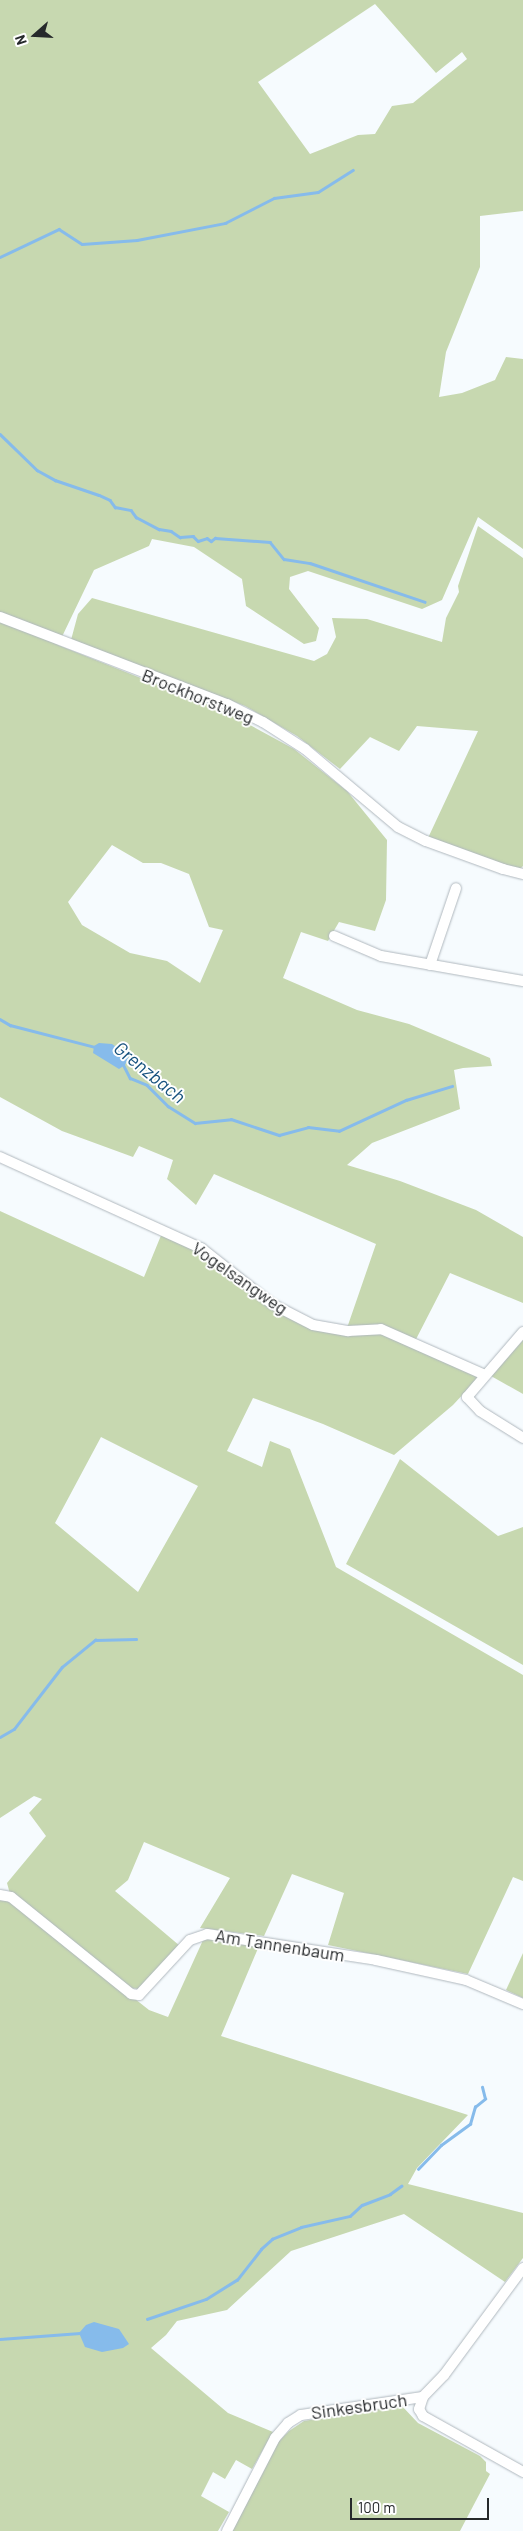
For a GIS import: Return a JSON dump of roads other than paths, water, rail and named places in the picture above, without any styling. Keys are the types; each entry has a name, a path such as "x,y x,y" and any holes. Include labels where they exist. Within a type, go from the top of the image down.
{"street":[{"name":"Brockhorstweg","path":"0,617 227,704 263,722 305,749 398,827 426,841 503,869 523,874"},
{"path":"430,965 456,888"},
{"path":"334,936 381,956 523,981"},
{"name":"Vogelsangweg","path":"0,1157 112,1206 201,1248 272,1304 313,1325 348,1330 381,1329 485,1375"},
{"path":"523,1332 468,1397 480,1411 523,1438"},
{"name":"Am Tannenbaum","path":"0,1895 11,1897 132,1994 139,1995 190,1940 207,1934 376,1960 466,1980 523,2004"},
{"name":"Sinkesbruch","path":"227,2531 275,2438 288,2423 301,2415 423,2397 444,2375 523,2268"},
{"path":"423,2397 418,2410 423,2416 523,2472"}],"water":[{"path":"99,1043 112,1044 129,1056 125,1065 119,1069 93,1053 94,1046"},
{"path":"94,2322 119,2329 129,2344 123,2348 102,2352 85,2347 79,2333 86,2325"}],"waterway":[{"path":"0,257 59,229 82,244 137,240 225,223 274,198 318,192 353,170"},
{"path":"0,434 37,470 55,480 110,500 115,507 131,510 136,517 159,529 171,531 180,537 193,536 198,541 207,538 211,541 215,538 270,542 284,559 310,563 425,602"},
{"name":"Grenzbach","path":"0,1019 10,1025 95,1047"},
{"name":"Grenzbach","path":"123,1064 130,1078 147,1085 168,1106 195,1123 231,1119 279,1135 308,1127 339,1131 406,1100 452,1086"},
{"path":"0,1737 14,1729 62,1667 95,1640 136,1639"},
{"path":"418,2169 441,2145 470,2124 475,2107 485,2099 482,2087"},
{"path":"147,2319 206,2299 237,2280 261,2249 272,2239 301,2227 350,2216 362,2205 390,2194 401,2186"},
{"path":"0,2339 80,2333"}]}
